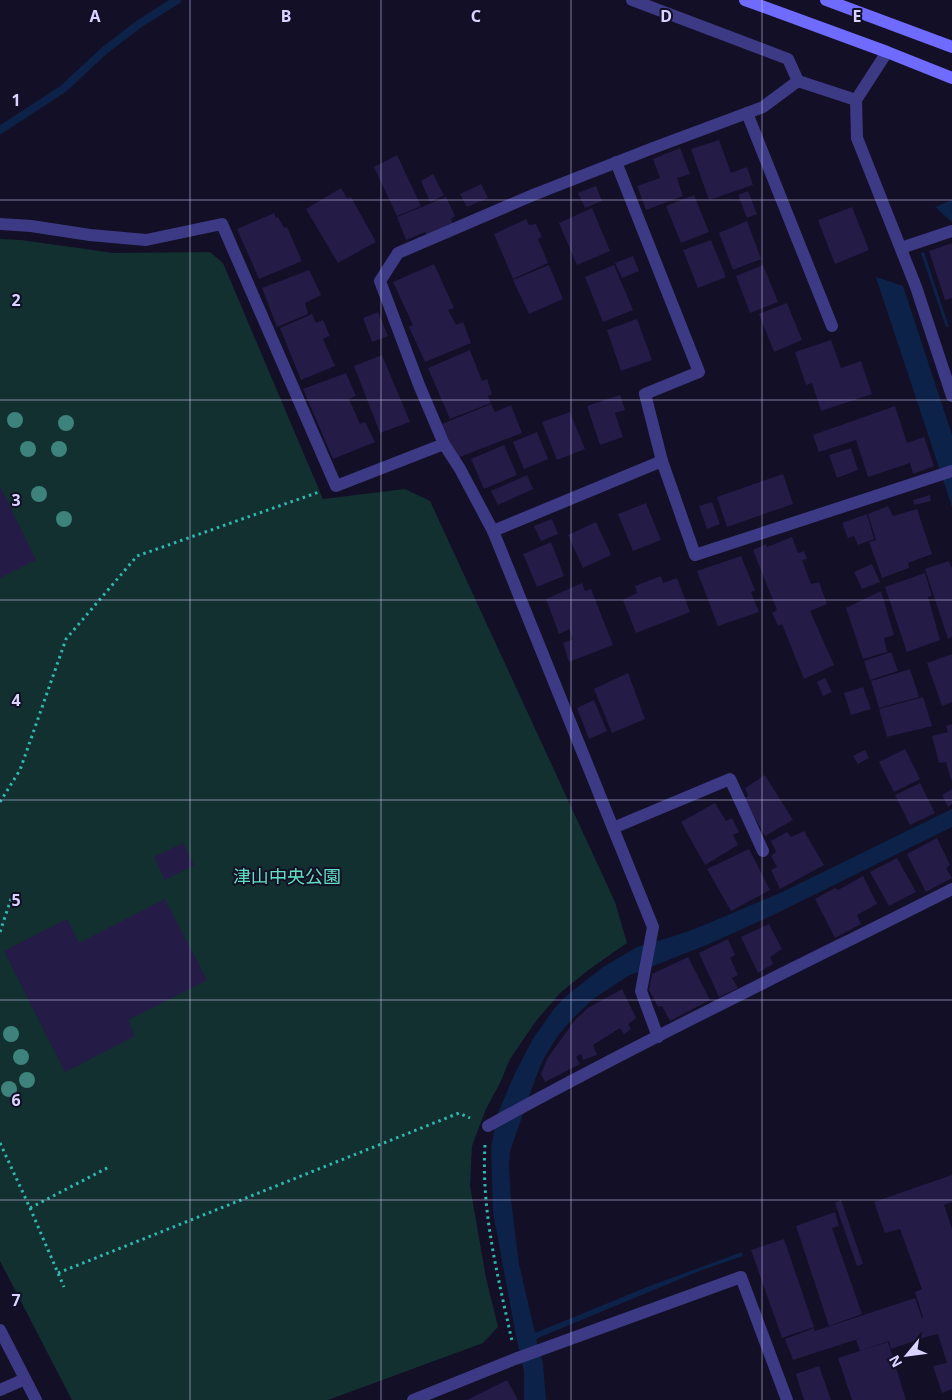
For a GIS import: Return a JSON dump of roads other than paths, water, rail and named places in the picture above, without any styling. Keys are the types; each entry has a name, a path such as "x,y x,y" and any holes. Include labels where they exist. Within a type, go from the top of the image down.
{"main road":[{"path":"745,0 952,78"},
{"path":"826,0 952,47"}],"street":[{"path":"632,0 788,60 798,81 856,100"},
{"path":"887,52 856,100 856,138 916,287 952,396"},
{"path":"658,1037 640,991 653,926 493,531 460,469 444,444 419,385 380,281 398,253 533,195 763,107 798,81"},
{"path":"747,113 832,326"},
{"path":"616,162 699,372 645,394 662,460 695,555 952,471"},
{"path":"0,224 146,240 222,224 336,486 444,444"},
{"path":"901,248 952,231"},
{"path":"493,531 662,460"},
{"path":"613,828 730,779 763,851"},
{"path":"488,1126 658,1037 952,890"},
{"path":"413,1400 515,1359 741,1277 787,1400"},
{"path":"0,1330 36,1400"},
{"path":"0,1390 25,1379"}],"water":[{"path":"952,200 952,222 935,207"},
{"path":"924,252 949,327 946,327 921,253"},
{"path":"876,277 903,286 952,435 952,507"},
{"path":"952,809 952,827 771,916 709,944 628,976 593,999 557,1037 543,1060 510,1151 511,1200 519,1264 535,1333 647,1287 742,1252 743,1256 702,1270 538,1338 536,1340 543,1363 546,1400 524,1400 524,1372 493,1212 491,1147 498,1113 515,1073 534,1037 554,1009 566,996 603,967 637,947 697,928 780,893"}],"waterway":[{"path":"0,130 63,89 105,50 139,24 177,0"}],"park label":[{"name":"津山中央公園","path":"287,876"}]}
